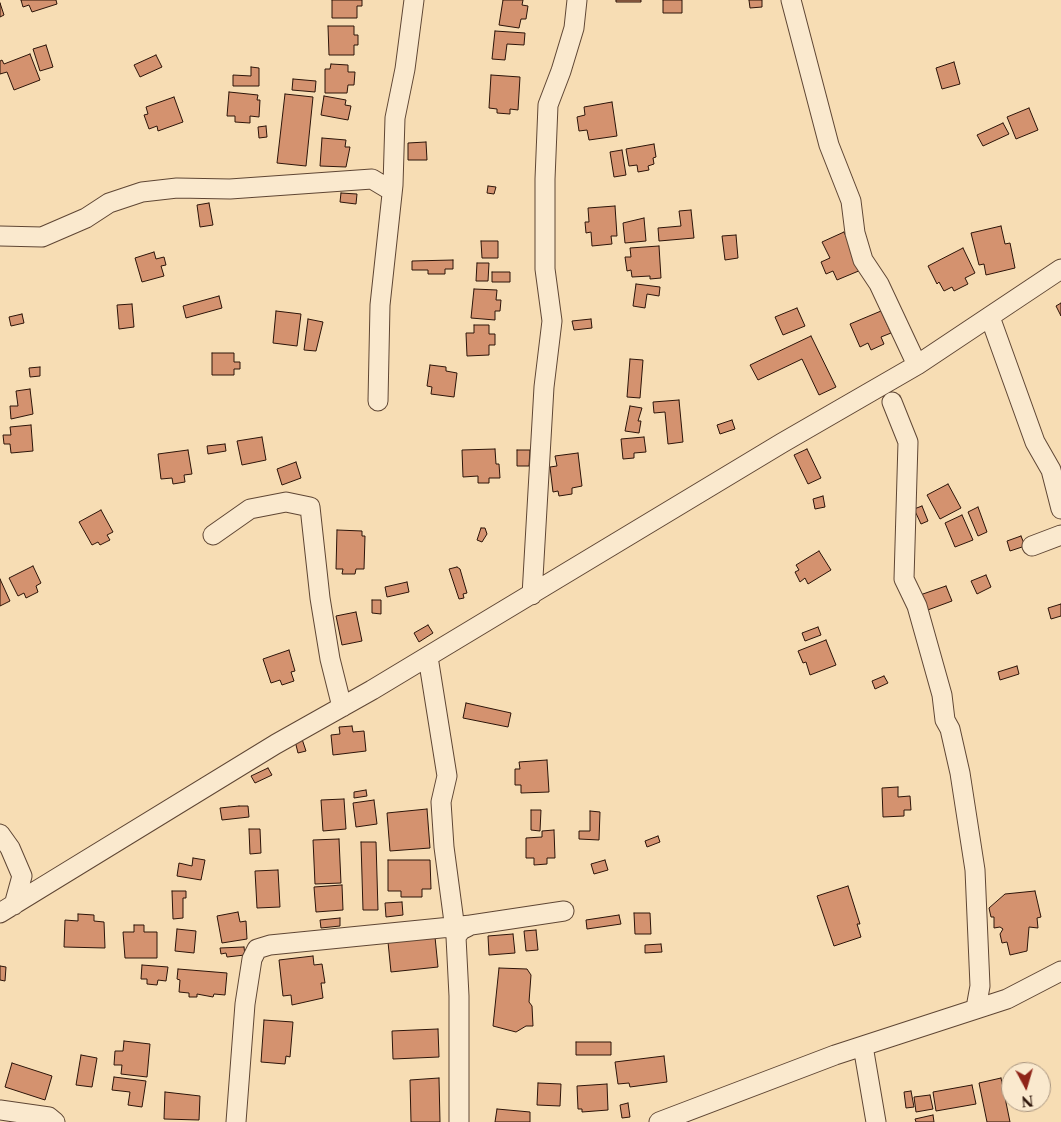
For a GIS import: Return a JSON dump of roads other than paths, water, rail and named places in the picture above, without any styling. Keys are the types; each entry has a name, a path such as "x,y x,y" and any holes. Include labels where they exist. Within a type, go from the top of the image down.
{"street":[{"path":"378,401 380,305 392,191 395,118 406,69 414,0"},
{"path":"532,595 544,387 552,321 545,269 548,105 561,72 574,28 577,0"},
{"path":"791,0 826,136 851,201 855,233 864,260 880,284 917,365"},
{"path":"0,236 42,237 86,218 109,203 142,192 176,188 230,189 372,179 393,168"},
{"path":"372,179 392,191"},
{"path":"7,909 276,744 428,657 782,443 917,365 1061,269"},
{"path":"990,318 1035,442 1051,470 1061,509"},
{"path":"892,402 908,442 904,579 917,606 940,688 945,720 950,729 960,772 978,901 982,1006"},
{"path":"213,535 250,509 286,502 310,507 321,607 330,659 342,707"},
{"path":"1032,546 1061,535"},
{"path":"428,657 447,776 441,802 444,847 461,929 458,1122"},
{"path":"406,670 421,673 432,684"},
{"path":"0,834 10,848 22,876 7,909"},
{"path":"22,876 47,884"},
{"path":"236,1122 245,1004 252,959 257,950 270,944 461,929 564,911"},
{"path":"659,1122 863,1046 1029,989 1061,971"},
{"path":"863,1046 876,1122"},
{"path":"0,1110 49,1118 55,1122"}]}
